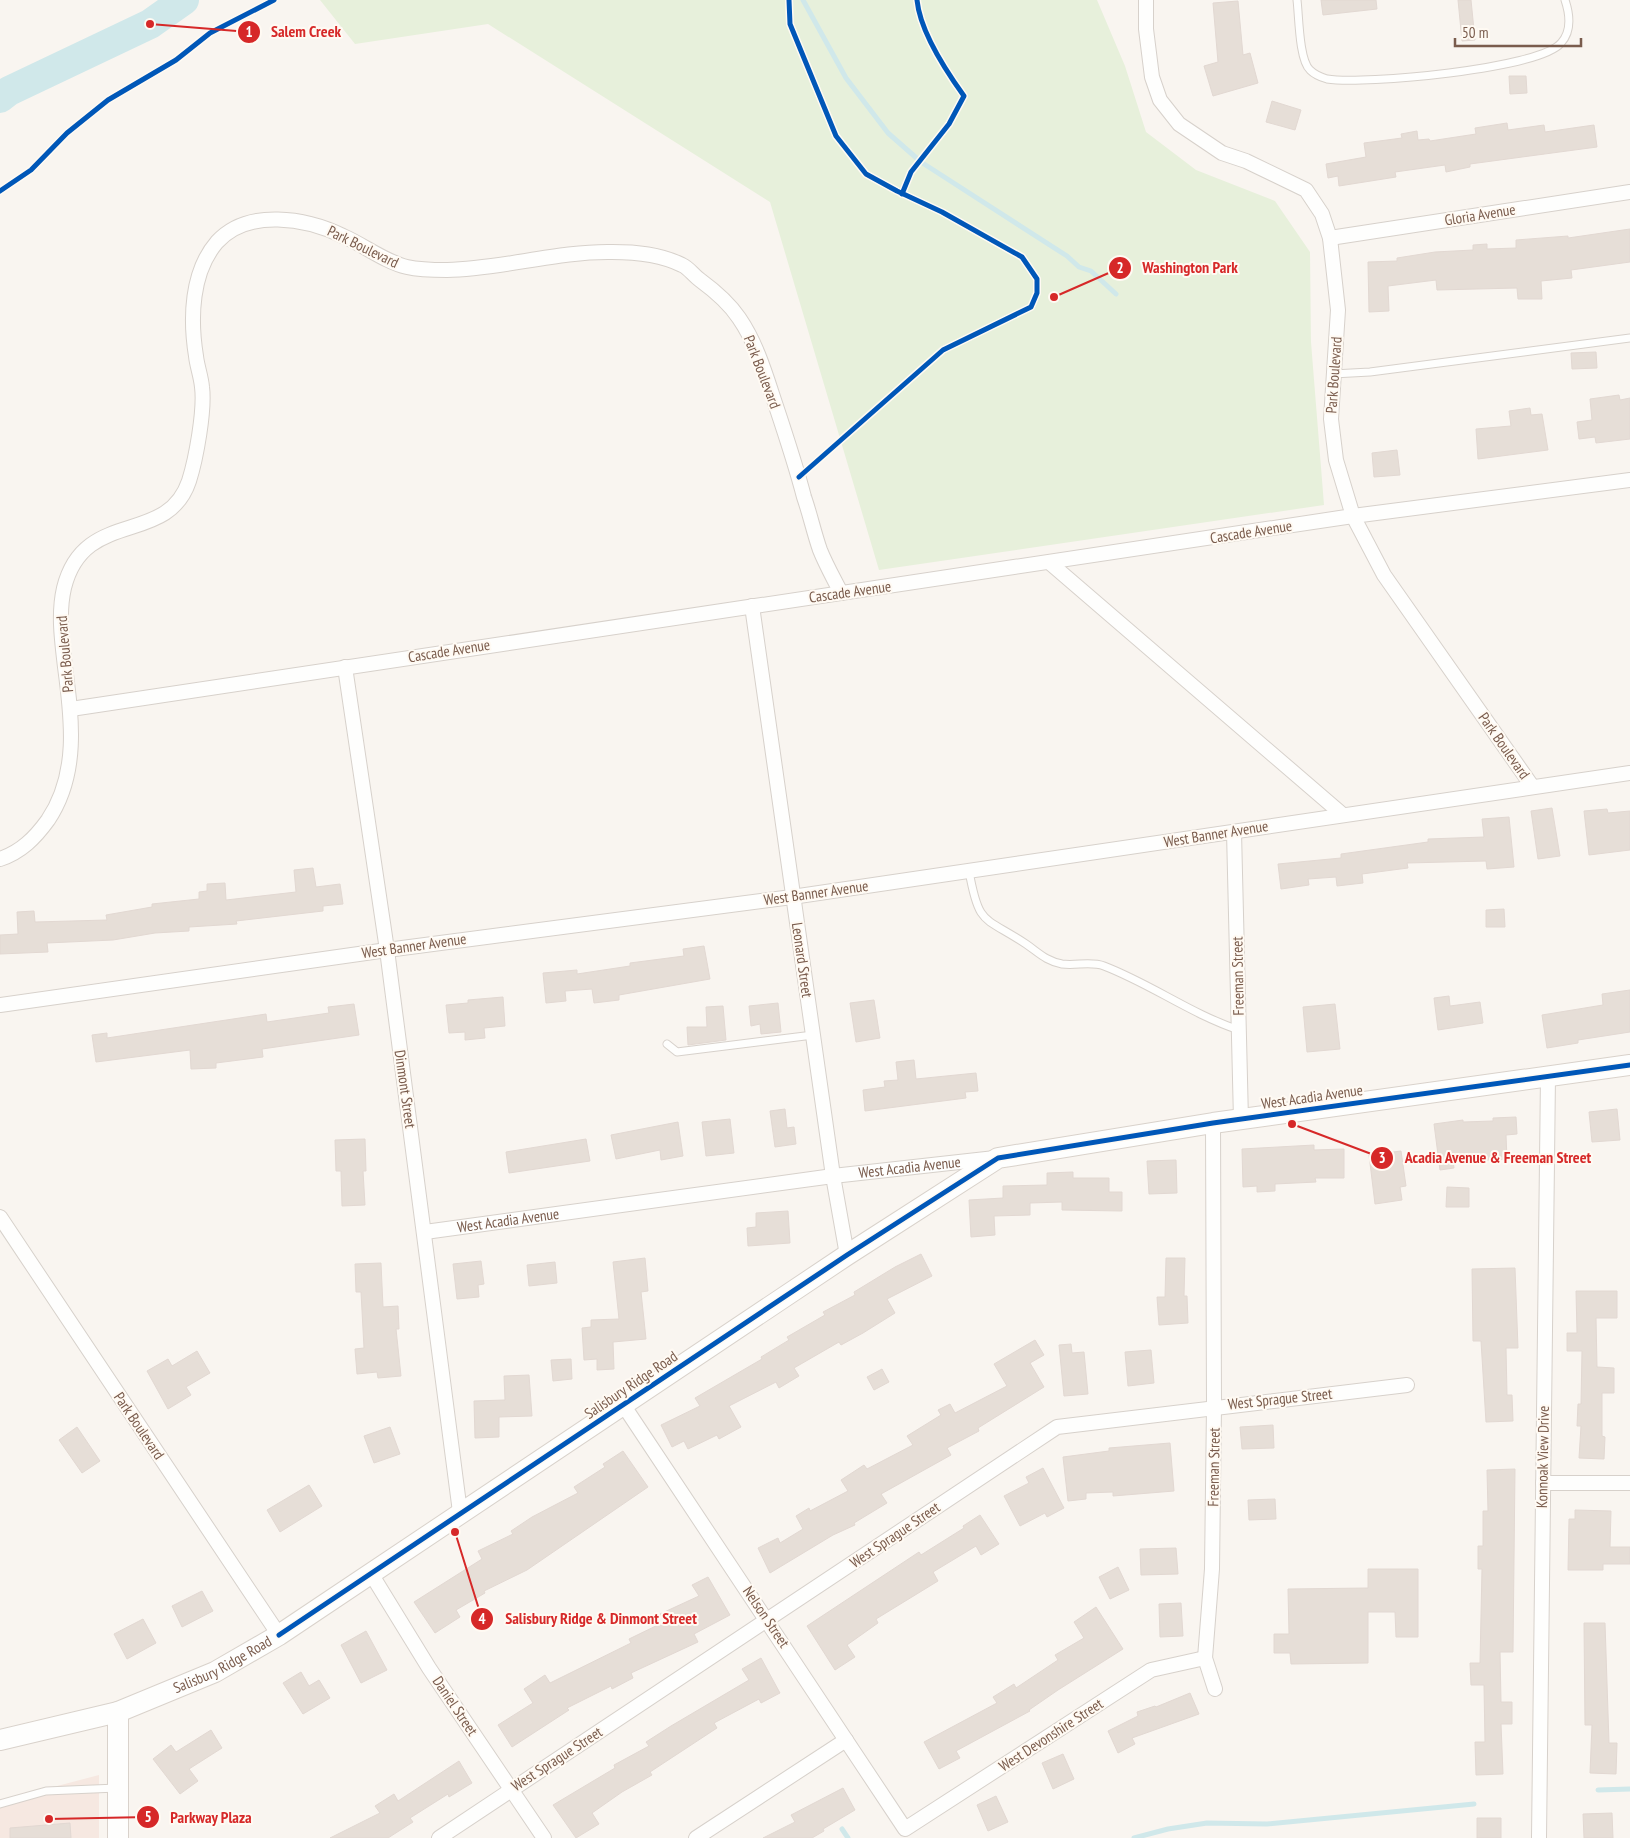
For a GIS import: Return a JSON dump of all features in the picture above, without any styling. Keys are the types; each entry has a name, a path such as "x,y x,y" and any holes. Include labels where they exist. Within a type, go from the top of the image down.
{"street":[{"name":"Park Boulevard","path":"1146,0 1146,29 1152,77 1160,100 1179,124 1222,153 1246,161 1306,190 1322,214 1330,238 1338,310 1332,374 1331,419 1336,460 1353,516 1384,575 1532,786"},
{"name":"Gloria Avenue","path":"1330,238 1630,192"},
{"name":"Park Boulevard","path":"0,859 17,854 40,831 60,802 71,758 71,709 60,610 64,588 72,566 80,553 99,540 120,530 143,524 163,515 184,492 190,478 203,402 193,334 194,303 198,280 206,258 214,246 225,234 238,226 252,222 276,220 299,221 321,227 404,267 427,270 519,264 572,254 610,252 649,254 687,267 693,275 718,294 734,312 753,342 790,447 820,549 841,593"},
{"name":"Cascade Avenue","path":"71,709 1353,516 1630,480"},
{"path":"1050,563 1343,815"},
{"name":"Leonard Street","path":"752,606 792,897 833,1176 847,1255"},
{"name":"Dinmont Street","path":"345,667 387,950 460,1512"},
{"name":"West Banner Avenue","path":"0,1004 387,950 792,897 1630,773"},
{"name":"Freeman Street","path":"1234,832 1241,1120"},
{"name":"West Acadia Avenue","path":"425,1232 833,1176 998,1158 1213,1123 1630,1064"},
{"name":"Konnoak View Drive","path":"1539,1838 1548,1076"},
{"name":"Freeman Street","path":"1213,1123 1214,1406 1212,1569 1205,1658 1215,1688"},
{"name":"Salisbury Ridge Road","path":"0,1740 118,1712 215,1672 279,1635 370,1572 624,1406 847,1255 998,1158"},
{"name":"Park Boulevard","path":"0,1217 279,1635"},
{"name":"West Sprague Street","path":"439,1838 1057,1427 1214,1406 1407,1385"},
{"name":"Nelson Street","path":"624,1406 768,1620 905,1829"},
{"path":"1543,1483 1630,1482"},
{"name":"Daniel Street","path":"370,1572 429,1668 544,1838"},
{"name":"West Devonshire Street","path":"905,1829 1151,1670 1205,1658"},
{"path":"118,1712 118,1838"},
{"path":"696,1838 846,1740"}],"lane":[{"path":"1297,0 1301,42 1308,68 1314,74 1327,79 1370,81 1510,63 1537,57 1562,43 1567,33 1570,20 1565,0"},
{"path":"1332,374 1370,372 1630,338"},
{"path":"969,871 976,902 987,922 1024,943 1046,960 1072,965 1103,965 1216,1022 1239,1030"},
{"path":"667,1044 677,1052 813,1035"},
{"path":"0,1804 46,1791 118,1788"}],"shaded area":[{"path":"99,1775 99,1838 0,1838 0,1801"}],"green space":[{"path":"320,0 1097,0 1125,66 1146,132 1196,170 1275,201 1310,252 1311,342 1324,505 879,570 770,202 488,24 355,44"}],"building":[{"path":"1321,0 1376,0 1377,9 1323,15"},
{"path":"1458,0 1471,0 1475,40 1462,41"},
{"path":"1238,1 1243,55 1250,53 1258,83 1213,96 1204,66 1218,62 1213,3"},
{"path":"1509,76 1526,76 1527,93 1510,94"},
{"path":"1272,101 1301,110 1295,130 1266,122"},
{"path":"1507,123 1508,130 1544,125 1545,132 1594,125 1597,147 1470,164 1470,167 1446,172 1445,165 1395,172 1396,177 1339,186 1338,176 1328,178 1326,164 1366,157 1364,143 1402,138 1401,134 1417,131 1418,140 1429,139 1430,141 1476,134 1475,128"},
{"path":"1630,229 1630,262 1571,270 1572,278 1541,281 1542,299 1518,299 1517,288 1437,290 1436,280 1388,286 1389,311 1369,312 1368,262 1397,261 1397,258 1435,252 1473,250 1473,245 1487,244 1487,249 1516,248 1516,240 1568,236 1568,238"},
{"path":"1596,352 1597,368 1572,369 1571,353"},
{"path":"1619,395 1620,400 1630,398 1630,439 1596,443 1595,437 1579,439 1577,422 1592,420 1590,399"},
{"path":"1530,408 1531,415 1542,414 1548,450 1478,459 1476,429 1511,426 1509,411"},
{"path":"1397,450 1400,475 1374,477 1372,453"},
{"path":"1552,808 1560,856 1538,859 1531,811"},
{"path":"1607,809 1608,813 1630,811 1630,850 1589,855 1584,811"},
{"path":"1509,817 1514,867 1487,869 1486,861 1407,863 1408,868 1362,874 1363,883 1337,886 1336,877 1308,879 1309,885 1281,889 1278,864 1341,858 1341,854 1428,842 1428,839 1484,837 1482,819"},
{"path":"313,868 316,887 340,884 343,904 323,906 323,911 236,921 237,924 189,927 189,931 155,933 113,940 47,943 48,952 0,954 0,935 18,934 17,912 34,911 35,922 107,920 106,915 152,907 152,904 199,899 199,892 207,891 207,884 225,883 226,900 296,892 294,870"},
{"path":"1504,909 1505,927 1486,927 1486,910"},
{"path":"704,946 710,979 619,995 619,1000 594,1003 592,989 565,991 566,1001 546,1003 543,973 577,970 577,974 630,966 630,963 684,956 683,949"},
{"path":"1630,990 1630,1032 1578,1040 1578,1043 1547,1048 1542,1015 1603,1005 1602,994"},
{"path":"1449,996 1450,1006 1480,1002 1483,1023 1438,1030 1434,998"},
{"path":"503,997 505,1026 484,1028 485,1038 465,1040 465,1032 449,1033 446,1005 468,1003 468,1000"},
{"path":"874,1000 880,1038 856,1042 850,1003"},
{"path":"778,1003 781,1032 761,1034 760,1024 751,1026 749,1006"},
{"path":"354,1004 359,1035 262,1049 263,1057 216,1063 216,1068 191,1069 190,1050 96,1062 92,1035 107,1033 107,1038 266,1014 267,1022 329,1013 328,1007"},
{"path":"1335,1004 1340,1049 1307,1052 1303,1007"},
{"path":"723,1006 726,1040 688,1045 687,1027 707,1027 706,1007"},
{"path":"914,1060 916,1079 976,1073 978,1091 965,1092 966,1098 865,1111 863,1090 885,1087 884,1081 898,1080 896,1062"},
{"path":"785,1109 787,1128 794,1127 796,1144 775,1147 770,1111"},
{"path":"1617,1109 1620,1140 1592,1142 1589,1112"},
{"path":"1516,1117 1517,1134 1506,1135 1507,1159 1487,1160 1487,1157 1453,1161 1454,1168 1440,1170 1434,1124 1463,1120 1463,1122 1493,1121 1493,1118"},
{"path":"730,1119 734,1153 706,1156 702,1122"},
{"path":"678,1122 683,1156 661,1160 660,1150 616,1159 611,1135"},
{"path":"365,1139 366,1171 363,1171 365,1205 342,1206 341,1171 336,1171 335,1140"},
{"path":"586,1139 590,1161 509,1173 506,1152"},
{"path":"1314,1145 1314,1150 1344,1149 1344,1178 1315,1178 1316,1182 1275,1184 1275,1191 1257,1192 1257,1186 1243,1187 1242,1149"},
{"path":"1401,1151 1406,1186 1400,1187 1402,1200 1375,1204 1369,1155"},
{"path":"1176,1160 1177,1193 1149,1194 1147,1161"},
{"path":"1073,1172 1073,1178 1109,1178 1109,1192 1122,1192 1122,1211 1062,1210 1062,1202 1030,1203 1030,1215 994,1216 995,1235 971,1237 969,1200 1003,1198 1003,1186 1047,1185 1047,1173"},
{"path":"1447,1187 1469,1188 1469,1207 1446,1207"},
{"path":"788,1211 790,1243 748,1246 747,1228 756,1227 756,1213"},
{"path":"921,1254 932,1276 887,1299 895,1313 841,1345 839,1342 794,1368 799,1376 779,1388 776,1382 729,1406 741,1427 719,1439 717,1435 688,1449 684,1441 672,1447 661,1425 700,1406 695,1398 762,1359 761,1357 789,1340 787,1337 825,1315 823,1312 855,1295 854,1292 895,1267"},
{"path":"645,1258 648,1291 641,1292 646,1339 613,1342 614,1369 597,1370 597,1359 584,1360 582,1328 591,1327 591,1320 619,1319 613,1262"},
{"path":"1166,1258 1185,1258 1184,1296 1187,1296 1188,1323 1159,1325 1157,1297 1165,1297"},
{"path":"481,1261 484,1284 478,1285 479,1297 457,1299 453,1264"},
{"path":"555,1262 557,1283 529,1286 527,1265"},
{"path":"381,1263 383,1307 398,1306 399,1329 396,1329 401,1376 378,1378 377,1372 357,1374 355,1349 364,1348 361,1292 356,1292 355,1264"},
{"path":"1515,1268 1518,1348 1506,1348 1507,1395 1512,1395 1513,1421 1486,1422 1481,1341 1473,1341 1472,1269"},
{"path":"1576,1291 1617,1291 1617,1318 1596,1318 1597,1367 1614,1368 1614,1393 1602,1393 1602,1436 1605,1437 1604,1459 1579,1458 1581,1426 1577,1426 1578,1404 1581,1404 1582,1351 1567,1351 1567,1333 1577,1333"},
{"path":"1035,1340 1044,1355 1030,1363 1044,1387 978,1428 979,1431 947,1448 951,1455 881,1494 887,1503 854,1523 855,1525 833,1535 770,1573 758,1548 778,1538 780,1543 803,1529 796,1516 809,1508 810,1511 848,1491 841,1480 864,1465 867,1469 913,1445 907,1436 941,1415 938,1410 950,1404 955,1413 1007,1386 994,1364"},
{"path":"1071,1344 1072,1353 1084,1352 1088,1394 1064,1396 1059,1345"},
{"path":"1151,1350 1154,1383 1128,1386 1125,1352"},
{"path":"197,1351 210,1373 186,1387 191,1395 168,1409 147,1371 168,1359 172,1366"},
{"path":"571,1359 572,1379 553,1381 551,1360"},
{"path":"882,1369 889,1382 874,1390 867,1377"},
{"path":"529,1375 532,1416 499,1417 499,1437 475,1438 474,1401 505,1400 504,1376"},
{"path":"1273,1425 1274,1448 1242,1449 1240,1427"},
{"path":"77,1427 100,1461 82,1473 59,1440"},
{"path":"390,1427 400,1454 374,1463 364,1436"},
{"path":"1170,1443 1174,1491 1113,1496 1113,1492 1086,1493 1086,1499 1068,1501 1063,1457 1109,1451 1109,1448"},
{"path":"623,1451 648,1487 527,1570 484,1591 485,1593 456,1610 460,1617 435,1633 414,1602 482,1559 478,1551 513,1534 511,1531 532,1517 578,1493 574,1487 605,1467 603,1464"},
{"path":"1043,1468 1064,1508 1047,1517 1045,1513 1020,1526 1004,1496 1029,1483 1026,1477"},
{"path":"1515,1469 1513,1652 1500,1652 1501,1702 1512,1702 1512,1724 1501,1724 1503,1774 1476,1775 1475,1742 1485,1742 1484,1685 1471,1685 1470,1663 1480,1663 1482,1569 1478,1569 1478,1546 1483,1546 1483,1511 1488,1511 1487,1470"},
{"path":"309,1485 322,1506 280,1532 267,1510"},
{"path":"1275,1499 1276,1519 1249,1520 1248,1500"},
{"path":"1575,1510 1611,1511 1610,1547 1630,1547 1630,1564 1603,1564 1603,1570 1568,1570 1569,1519 1575,1519"},
{"path":"980,1515 999,1544 981,1555 976,1546 933,1572 938,1581 876,1619 878,1623 847,1645 855,1657 835,1670 807,1626 919,1552 921,1555 964,1528 963,1526"},
{"path":"1176,1548 1178,1574 1141,1575 1140,1549"},
{"path":"1118,1567 1129,1590 1110,1599 1099,1577"},
{"path":"1368,1569 1418,1569 1418,1637 1396,1637 1395,1612 1368,1612 1368,1663 1291,1664 1290,1653 1274,1653 1274,1634 1289,1634 1288,1589 1368,1588"},
{"path":"708,1577 730,1615 694,1634 698,1642 631,1673 633,1678 612,1689 611,1686 567,1708 569,1710 512,1747 498,1725 533,1703 524,1689 545,1675 550,1683 631,1643 629,1639 664,1622 660,1614 699,1596 692,1585"},
{"path":"202,1591 213,1611 182,1627 172,1606"},
{"path":"1181,1603 1183,1636 1160,1637 1159,1604"},
{"path":"1096,1607 1123,1649 1058,1690 1030,1711 956,1751 960,1758 939,1769 924,1742 997,1703 993,1697 1014,1684 1016,1688 1058,1660 1055,1655 1084,1638 1074,1622"},
{"path":"143,1619 156,1643 127,1659 114,1634"},
{"path":"1584,1623 1605,1623 1609,1743 1617,1743 1616,1774 1590,1773 1592,1725 1585,1725"},
{"path":"366,1631 387,1670 361,1683 341,1645"},
{"path":"761,1658 780,1693 761,1703 759,1699 714,1723 717,1728 650,1772 652,1775 622,1792 592,1813 599,1824 576,1838 553,1805 615,1768 614,1765 649,1746 646,1742 671,1726 749,1680 742,1669"},
{"path":"301,1672 309,1686 319,1680 330,1698 303,1714 283,1683"},
{"path":"1190,1693 1199,1714 1132,1738 1135,1744 1118,1753 1108,1731 1138,1716 1137,1712 1156,1707"},
{"path":"211,1730 222,1748 189,1769 198,1781 180,1794 153,1759 171,1745 176,1752"},
{"path":"1063,1754 1074,1779 1053,1789 1042,1763"},
{"path":"459,1761 472,1783 449,1797 448,1794 410,1818 413,1822 388,1838 330,1838 380,1813 375,1806 394,1794 398,1801"},
{"path":"843,1788 855,1810 823,1829 824,1831 812,1838 763,1838 795,1822 791,1815"},
{"path":"996,1796 1008,1822 988,1831 977,1805"},
{"path":"1612,1813 1613,1838 1584,1838 1583,1814"},
{"path":"1477,1818 1501,1818 1501,1838 1477,1838"},
{"path":"70,1823 71,1838 10,1838 10,1828"}],"waterway":[{"path":"0,98 9,91 150,24 184,0"},
{"path":"803,0 846,78 888,133 921,162 1067,256 1079,267 1091,271 1116,294"},
{"path":"1598,1790 1630,1789"},
{"path":"1134,1838 1168,1829 1207,1823 1267,1824 1474,1804"},
{"path":"842,1829 848,1838"}],"cycle path":[{"path":"0,191 31,170 67,133 108,100 176,60 210,33 274,0"},
{"path":"789,0 790,24 836,136 866,174 942,212 1022,257 1037,279 1037,293 1031,307 943,350 799,477"},
{"path":"902,194 911,172 949,124 964,96 949,75 928,37 919,12 917,0"},
{"path":"279,1635 847,1255 998,1158 1213,1123 1630,1065"}],"place":[{"name":"Salem Creek","path":"150,24"},
{"name":"Washington Park","path":"1054,297"},
{"name":"Acadia Avenue & Freeman Street","path":"1292,1124"},
{"name":"Salisbury Ridge & Dinmont Street","path":"455,1532"},
{"name":"Parkway Plaza","path":"49,1819"}]}
